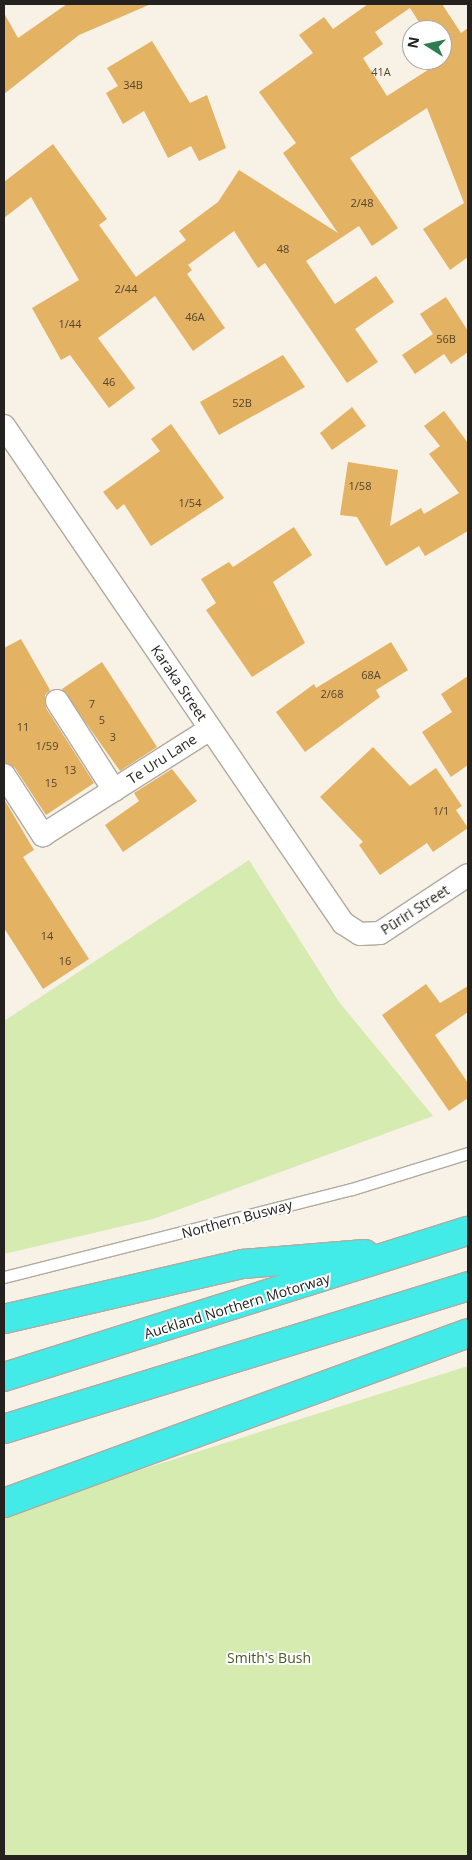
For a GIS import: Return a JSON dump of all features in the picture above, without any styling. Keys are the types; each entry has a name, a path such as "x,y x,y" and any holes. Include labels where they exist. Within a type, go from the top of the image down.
{"highway":[{"name":"Auckland Northern Motorway","path":"4,1377 413,1250 468,1231"},
{"path":"4,1319 243,1264 413,1250"},
{"path":"4,1429 468,1286"},
{"path":"4,1503 468,1333"}],"street":[{"name":"Karaka Street","path":"4,426 323,897 343,923 360,934"},
{"name":"Te Uru Lane","path":"57,701 114,790"},
{"name":"Te Uru Lane","path":"4,774 44,835 210,728"},
{"name":"Pūriri Street","path":"360,934 387,930 468,875"}],"lane":[{"name":"Northern Busway","path":"4,1277 352,1189 468,1153"}],"green space":[{"path":"249,860 339,1002 433,1116 153,1219 4,1254 4,1021"},
{"name":"Smith's Bush","path":"468,1366 468,1856 4,1856 4,1513"}],"building":[{"path":"67,4 151,4 79,35 4,94 4,13 18,38"},
{"path":"368,4 442,4 461,33 468,28 468,257 450,270 423,229 464,203 427,108 350,158 398,228 372,246 359,226 306,261 335,304 376,276 394,302 355,329 378,362 347,383 265,263 258,268 234,231 188,265 192,270 187,274 225,328 193,351 155,296 98,338 135,388 109,408 70,355 61,360 32,308 79,280 31,197 4,218 4,182 53,144 107,219 99,225 136,277 186,240 179,231 218,202 239,170 338,233 283,153 296,143 259,92 313,53 299,35 324,17 333,29"},
{"path":"152,41 190,103 207,95 226,148 199,161 191,146 168,158 144,111 123,124 106,93 118,86 107,68"},
{"path":"446,297 468,331 468,352 451,364 444,354 415,374 402,355 433,334 420,314"},
{"path":"283,355 305,387 219,435 200,402"},
{"path":"352,407 366,426 332,450 320,433"},
{"path":"444,411 468,443 468,531 425,556 419,546 386,566 357,517 340,515 348,462 398,470 390,526 421,508 424,514 459,493 429,454 440,446 424,426"},
{"path":"171,424 224,498 151,546 124,504 117,510 103,492 160,451 151,439"},
{"path":"294,527 312,555 273,582 305,643 252,677 206,610 216,603 201,579 229,562 233,567"},
{"path":"21,639 50,690 45,695 46,708 94,783 46,815 15,768 4,762 4,648"},
{"path":"391,642 408,670 376,690 380,697 305,752 276,712 314,684 316,688"},
{"path":"102,662 157,747 120,771 62,689"},
{"path":"468,676 468,765 451,777 422,732 452,712 441,694"},
{"path":"373,747 410,786 436,768 462,806 456,810 468,828 433,852 427,843 380,875 359,845 363,842 320,797"},
{"path":"172,769 197,801 123,852 105,825 139,801 134,793"},
{"path":"4,799 34,850 23,857 89,959 43,989 4,928"},
{"path":"426,984 440,1003 468,986 468,1012 435,1035 468,1083 468,1098 449,1111 382,1015"}]}
